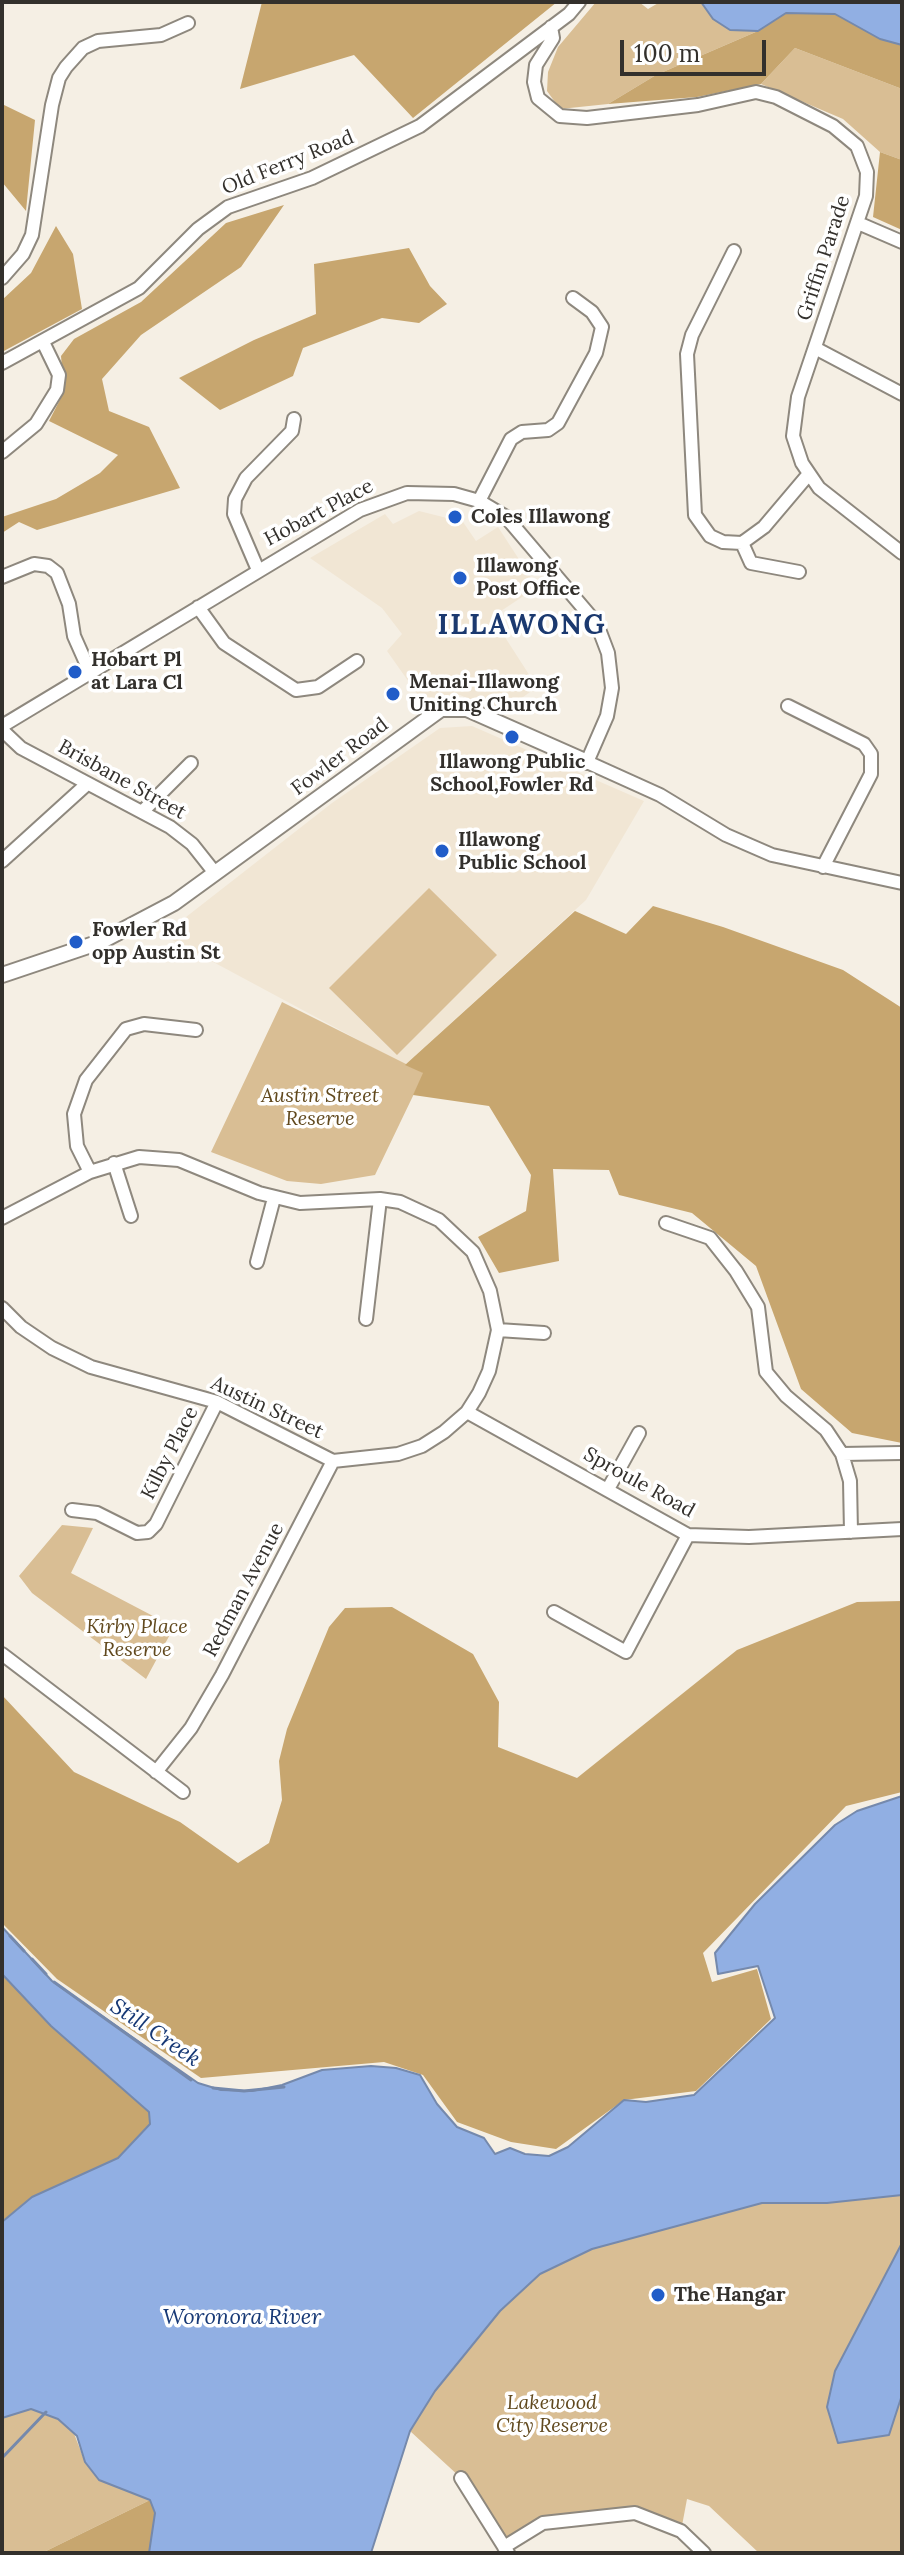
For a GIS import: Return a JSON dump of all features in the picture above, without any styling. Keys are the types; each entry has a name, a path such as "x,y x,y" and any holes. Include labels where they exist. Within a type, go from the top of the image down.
{"street":[{"name":"Griffin Parade","path":"579,2 551,27 553,38 536,65 534,82 538,98 551,112 566,118 587,118 698,105 747,93 766,93 833,126 857,146 865,161 867,181 858,223 792,423 795,447 808,475 829,497 902,553"},
{"path":"2,278 23,254 32,235 52,105 66,67 83,48 98,41 161,35 188,23"},
{"name":"Old Ferry Road","path":"2,363 139,288 219,212 312,178 404,135 452,103 551,27"},
{"path":"858,223 902,242"},
{"path":"734,251 692,335 685,366 695,515 710,536 723,542 742,543 764,527 808,475"},
{"path":"479,501 511,439 522,432 548,430 558,423 596,353 602,327 592,312 573,298"},
{"path":"2,452 36,424 57,390 59,375 43,342"},
{"path":"815,348 902,394"},
{"path":"258,570 234,514 235,499 246,478 292,431 294,419"},
{"name":"Hobart Place","path":"2,728 258,570 384,499 428,492 479,501 516,526 593,619 611,667 611,698 587,762"},
{"path":"742,543 751,563 799,572"},
{"path":"2,577 20,566 34,564 48,566 57,573 69,604 74,636 90,672"},
{"path":"198,607 224,643 296,690 318,687 357,661"},
{"path":"788,706 864,744 871,754 871,774 823,867"},
{"name":"Fowler Road","path":"2,975 137,924 215,873 430,715 446,708 472,711 587,762 677,804 756,849 902,883"},
{"name":"Brisbane Street","path":"2,728 15,745 185,837 215,873"},
{"path":"142,812 191,763"},
{"path":"2,861 87,784"},
{"name":"Fowler Road","path":"2,964 40,962"},
{"path":"90,1172 77,1146 74,1114 86,1080 126,1029 144,1024 196,1030"},
{"name":"Austin Street","path":"2,1218 90,1172 139,1157 179,1160 274,1198 327,1204 380,1199 418,1209 439,1220 473,1252 490,1291 498,1330 489,1371 467,1412 422,1446 380,1459 333,1461 217,1402 91,1367 52,1348 21,1327 2,1308"},
{"path":"114,1163 131,1216"},
{"path":"257,1262 274,1198"},
{"path":"366,1319 380,1199"},
{"path":"666,1223 710,1238 736,1271 758,1307 766,1372 786,1396 826,1430 842,1454 850,1481 851,1532"},
{"path":"498,1330 544,1333"},
{"name":"Kilby Place","path":"72,1510 97,1513 137,1533 148,1532 156,1524 217,1402"},
{"name":"Sproule Road","path":"467,1412 688,1535 749,1537 902,1529"},
{"path":"608,1489 639,1433"},
{"path":"842,1454 902,1453"},
{"name":"Redman Avenue","path":"156,1772 191,1728 222,1675 333,1461"},
{"path":"554,1612 626,1652 688,1535"},
{"path":"2,1654 183,1792"},
{"path":"461,2478 506,2550 543,2523 635,2513 681,2531 704,2553"}],"shaded area":[{"path":"262,2 557,2 413,118 354,55 240,89"},
{"path":"786,13 835,14 880,39 902,45 902,89 795,48 761,84 697,97 608,104 656,75 758,31"},
{"path":"2,104 35,120 26,211 2,182"},
{"path":"880,152 902,160 902,230 873,217"},
{"path":"284,205 241,267 141,335 102,379 109,411 149,427 180,488 37,530 19,522 2,533 2,517 56,499 100,473 118,455 49,421 64,392 61,356 74,339 141,302 226,223"},
{"path":"56,226 73,254 82,309 2,352 2,300 31,273"},
{"path":"409,248 430,286 447,304 419,323 382,318 303,348 293,376 220,410 179,378 254,340 316,314 314,264"},
{"path":"419,511 463,522 476,541 498,527 537,587 492,617 537,687 501,713 460,695 423,702 387,651 402,634 382,608 310,558 385,514 393,524"},
{"name":"Illawong Public School","path":"472,726 644,801 586,900 405,1065 163,935 332,803 440,728"},
{"path":"653,906 723,927 843,970 902,1008 902,1443 852,1433 801,1389 756,1266 692,1213 619,1195 609,1170 553,1169 559,1261 499,1273 478,1237 526,1211 531,1175 489,1106 413,1095 423,1073 405,1065 575,911 626,934"},
{"path":"902,1601 902,1792 846,1806 703,1953 712,1982 757,1969 771,2019 696,2091 624,2100 556,2149 511,2142 457,2122 423,2075 384,2062 201,2078 57,1979 2,1923 2,1695 74,1772 180,1822 238,1863 269,1843 282,1800 279,1761 287,1729 329,1627 345,1608 392,1607 473,1654 499,1702 498,1747 577,1778 737,1650 857,1602"},
{"path":"2,1974 51,2026 149,2112 150,2124 118,2158 32,2197 2,2222"},
{"path":"150,2500 155,2514 149,2553 42,2553"}],"green space":[{"path":"596,2 639,2 648,9 660,2 701,2 713,19 730,30 758,31 656,75 608,104 560,109 547,91 548,72 558,47"},
{"path":"795,48 902,89 902,160 880,152 843,119 761,84"},
{"path":"429,888 497,955 397,1055 329,988"},
{"name":"Austin Street Reserve","path":"282,1002 424,1073 375,1175 321,1184 287,1181 211,1152"},
{"name":"Kirby Place Reserve","path":"62,1525 93,1528 71,1573 174,1627 146,1679 32,1593 19,1576"},
{"name":"Lakewood City Reserve","path":"902,2195 902,2243 835,2371 838,2443 889,2435 902,2395 902,2553 759,2553 709,2506 687,2499 681,2531 635,2513 543,2523 504,2547 461,2478 410,2431 435,2391 500,2311 540,2274 592,2249 762,2203 827,2203"},
{"path":"31,2409 58,2419 73,2431 85,2462 99,2480 150,2500 42,2553 2,2553 2,2418"}],"water":[{"path":"701,2 902,2 902,45 880,39 835,14 786,13 758,31 730,30 713,19"},
{"name":"Woronora River","path":"902,1796 902,2195 827,2203 762,2203 592,2249 540,2274 500,2311 435,2391 410,2431 371,2553 149,2553 155,2513 150,2500 99,2480 85,2462 77,2436 58,2419 31,2409 2,2418 2,2222 32,2197 118,2158 150,2124 149,2112 51,2026 2,1974 2,1927 52,1981 198,2083 221,2090 252,2091 282,2085 322,2070 371,2066 396,2068 420,2075 437,2104 457,2127 484,2138 495,2154 510,2148 525,2154 549,2156 568,2147 624,2100 646,2102 694,2095 775,2018 758,1966 718,1974 715,1953 755,1904 835,1825 857,1811"},
{"path":"902,2243 902,2395 889,2435 838,2443 827,2407 835,2371"}],"waterway":[{"name":"Still Creek","path":"10,1936 24,1951"},
{"name":"Still Creek","path":"32,1959 46,1974"},
{"name":"Still Creek","path":"54,1982 191,2080"},
{"name":"Still Creek","path":"213,2088 244,2091 284,2087"},
{"path":"2,2458 46,2412"}],"place":[{"name":"Coles Illawong","path":"455,517"},
{"name":"Illawong Post Office","path":"460,578"},
{"name":"Hobart Pl at Lara Cl","path":"75,672"},
{"name":"Menai-Illawong Uniting Church","path":"393,694"},
{"name":"Illawong Public School,Fowler Rd","path":"512,737"},
{"name":"Illawong Public School","path":"442,851"},
{"name":"Fowler Rd opp Austin St","path":"76,942"},
{"name":"The Hangar","path":"658,2295"}],"district":[{"name":"ILLAWONG","path":"522,626"}]}
